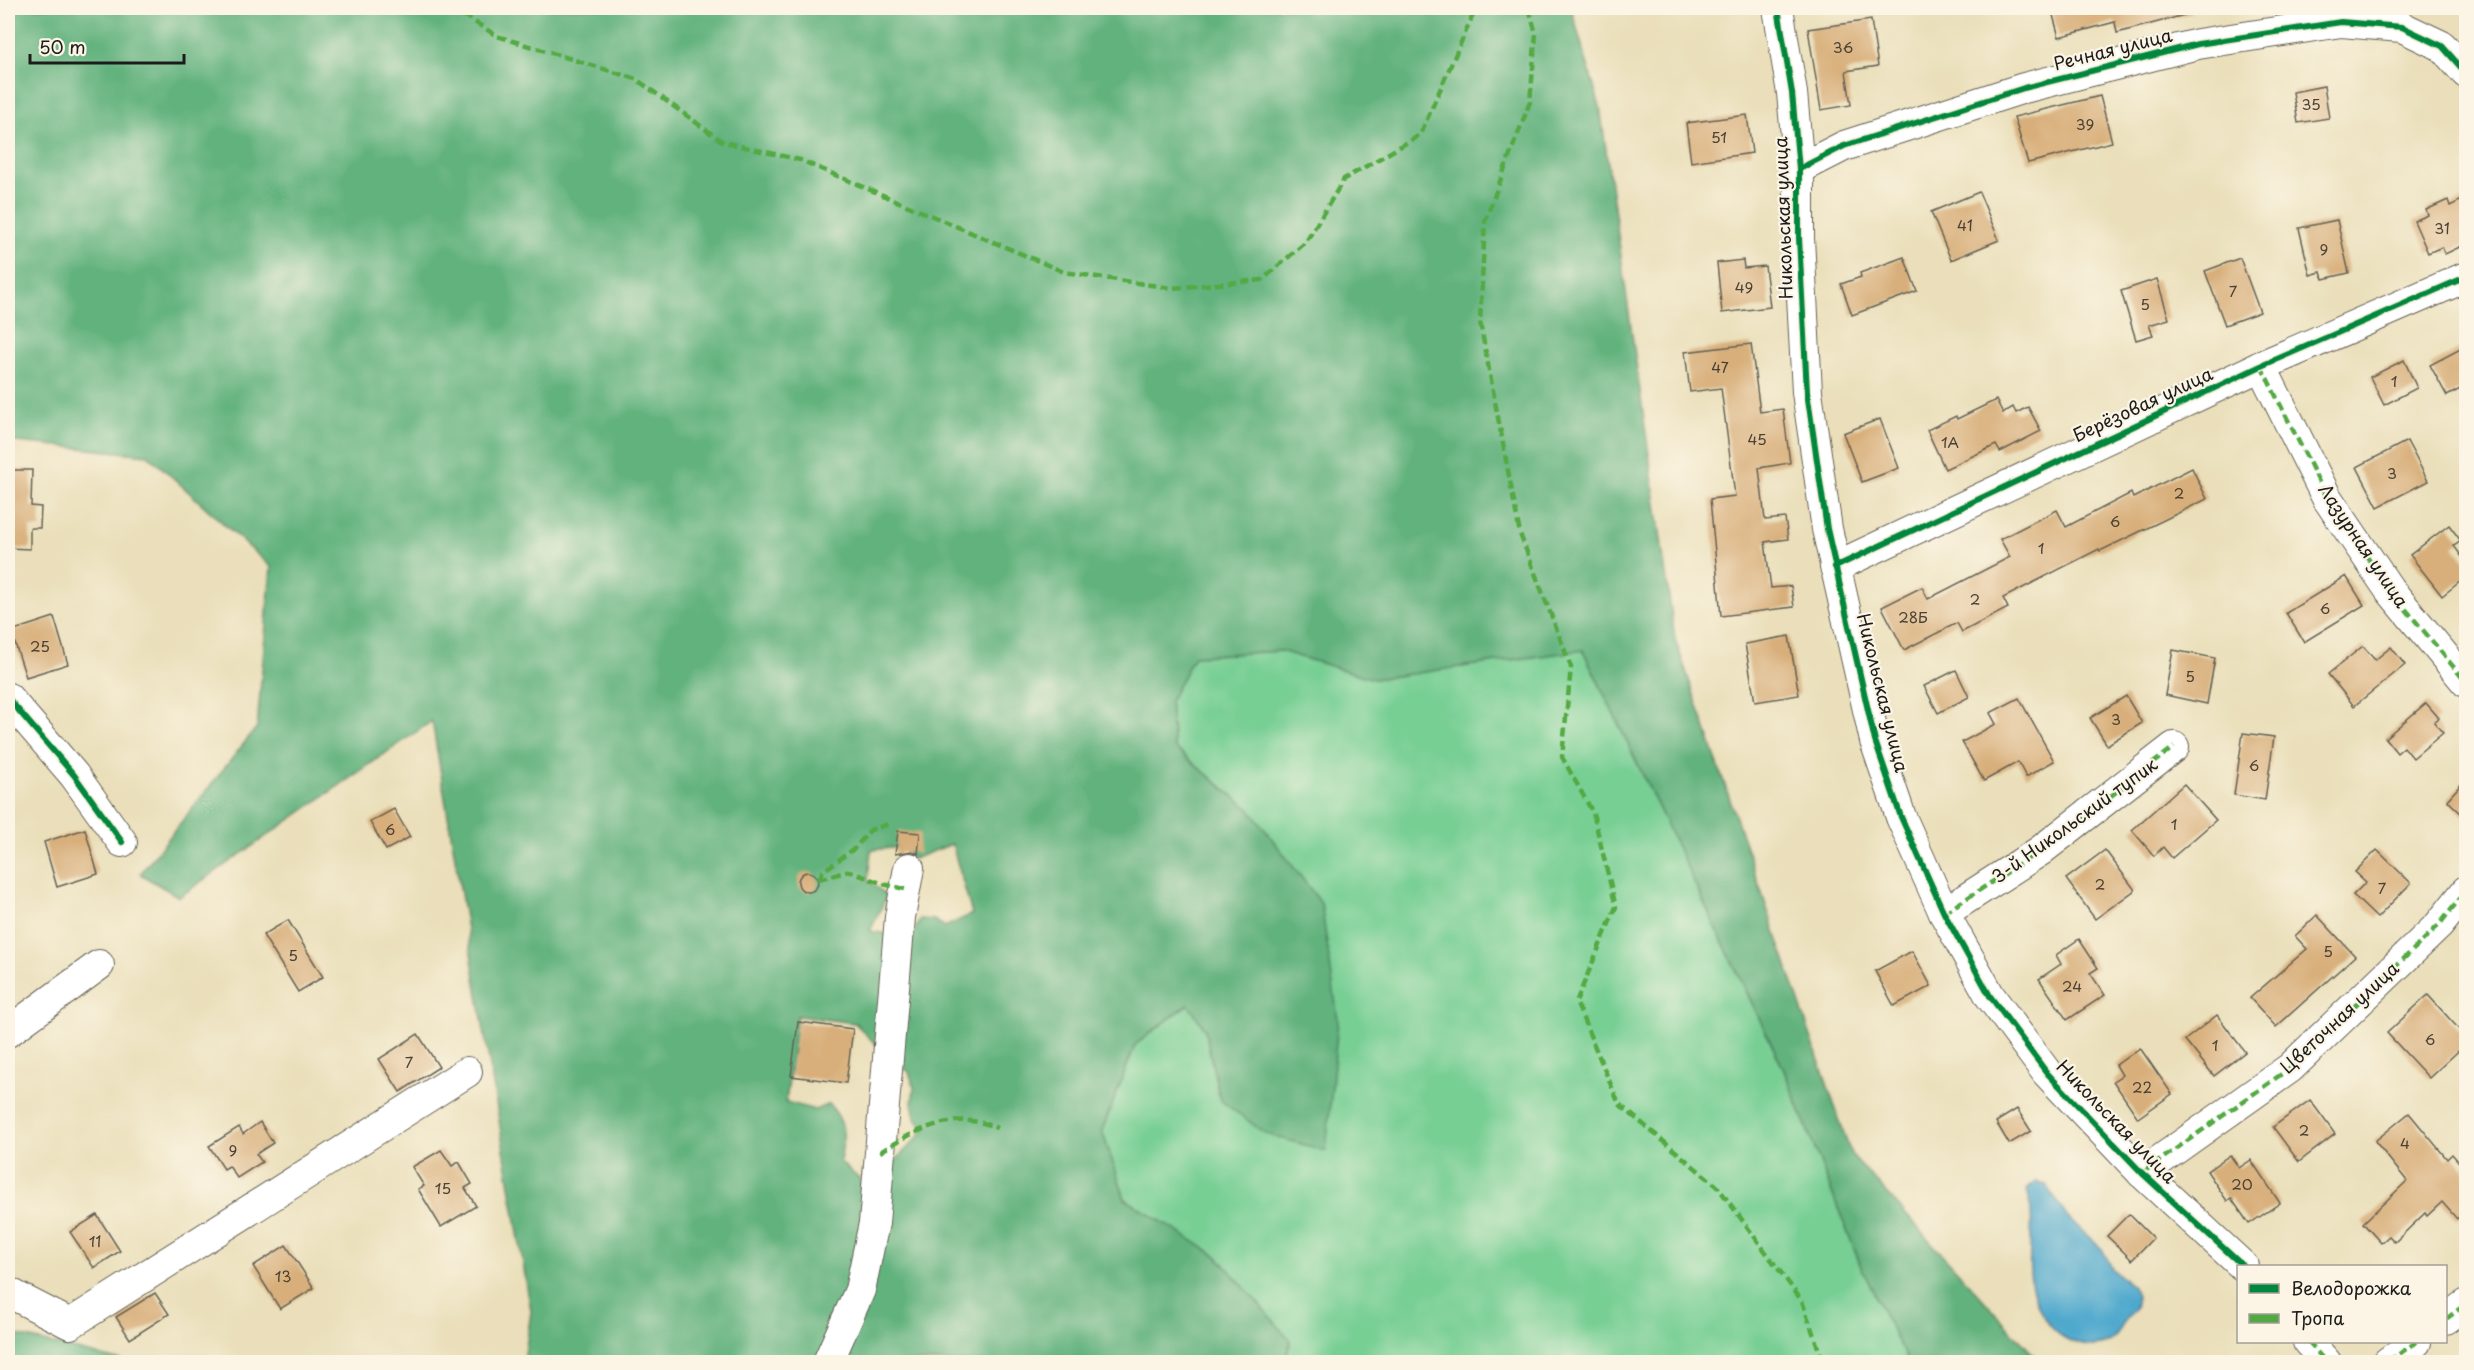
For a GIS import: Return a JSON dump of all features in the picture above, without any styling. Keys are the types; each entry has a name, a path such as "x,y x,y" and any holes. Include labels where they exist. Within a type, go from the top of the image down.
{"street":[{"name":"Никольская улица","path":"1778,8 1792,93 1799,170 1799,238 1807,392 1827,529 1875,741 1901,817 1944,913 1990,996 2047,1073 2142,1173 2242,1265"},
{"name":"Речная улица","path":"1799,170 1844,146 2024,88 2198,44 2342,22 2402,27 2442,46 2466,74"},
{"name":"Берёзовая улица","path":"1835,567 2261,366 2466,277"},
{"name":"Лазурная улица","path":"2261,366 2327,498 2389,589 2466,682"},
{"path":"8,698 74,775 122,842"},
{"name":"3-й Никольский тупик","path":"1944,913 2040,851 2174,747"},
{"path":"828,1362 861,1290 874,1223 900,917 909,868"},
{"name":"Цветочная улица","path":"2142,1173 2290,1068 2439,925 2466,891"},
{"path":"8,1032 99,965"},
{"path":"8,1292 69,1324 467,1072"},
{"path":"2447,1318 2466,1304"},
{"path":"2310,1343 2326,1362"},
{"path":"2388,1362 2413,1343"}],"green space":[{"path":"8,8 1571,8 1600,107 1675,639 1851,1154 2040,1362 1908,1362 1862,1269 1784,1070 1583,650 1374,679 1281,651 1194,656 1170,701 1174,747 1250,810 1321,903 1338,1020 1326,1151 1266,1134 1220,1100 1205,1029 1188,1004 1135,1045 1102,1131 1125,1199 1217,1256 1291,1341 1284,1362 524,1362 531,1311 432,721 179,897 140,874 257,727 271,567 148,455 8,441","holes":["952,844 972,914 945,927 934,920 920,919 911,938 870,931 887,896 868,880 871,850 901,847 913,859","797,1016 855,1023 885,1054 909,1072 914,1087 912,1103 915,1118 925,1129 897,1159 864,1183 840,1162 843,1145 842,1125 829,1104 815,1110 786,1102"]},
{"path":"1583,650 1784,1070 1862,1269 1908,1362 1284,1362 1291,1341 1217,1256 1125,1199 1102,1131 1135,1045 1189,1004 1205,1029 1220,1100 1250,810 1174,747 1170,701 1194,656 1281,651 1374,679"},
{"path":"8,1333 16,1335 126,1362 8,1362"}],"water":[{"path":"2036,1181 2047,1185 2067,1217 2102,1249 2113,1270 2132,1286 2137,1296 2135,1308 2116,1336 2107,1343 2098,1346 2084,1345 2062,1336 2047,1322 2037,1304 2030,1273 2031,1220 2027,1190"}],"building":[{"path":"2051,8 2191,8 2192,13 2117,33 2115,22 2059,37"},
{"path":"1871,20 1878,66 1846,71 1851,105 1821,110 1808,29"},
{"path":"2324,86 2329,118 2298,123 2293,92"},
{"path":"2100,96 2112,142 2028,163 2014,117"},
{"path":"1747,115 1752,153 1691,162 1686,123"},
{"path":"1979,192 1999,240 1951,260 1931,212"},
{"path":"2466,198 2466,244 2445,254 2442,247 2428,253 2414,221 2428,215 2426,210 2448,200 2450,206"},
{"path":"2337,220 2349,273 2323,279 2321,272 2310,275 2299,228"},
{"path":"1904,257 1917,291 1852,315 1841,284 1861,277 1860,273"},
{"path":"2240,258 2260,312 2225,325 2205,271"},
{"path":"1743,260 1744,268 1765,266 1770,307 1722,313 1717,263"},
{"path":"2157,279 2169,319 2149,325 2153,335 2136,340 2121,291"},
{"path":"1751,344 1760,412 1783,409 1790,463 1759,468 1765,520 1785,518 1788,539 1765,542 1771,588 1791,586 1794,607 1721,616 1710,499 1735,496 1721,388 1690,392 1685,352"},
{"path":"2466,346 2466,386 2447,396 2430,365"},
{"path":"2404,360 2417,388 2384,405 2370,377"},
{"path":"1996,400 2003,413 2013,407 2016,413 2028,407 2041,431 2000,452 1996,445 1945,469 1927,430 1956,416 1957,419"},
{"path":"1880,419 1899,468 1862,482 1843,433"},
{"path":"2407,441 2428,481 2378,507 2357,467"},
{"path":"2192,468 2207,499 2100,551 2099,549 2003,598 2008,608 1962,632 1957,623 1904,650 1882,607 1922,587 1928,599 2010,557 2000,539 2057,510 2066,527 2131,493 2133,498"},
{"path":"8,470 32,470 31,506 41,507 40,528 30,528 30,549 8,548"},
{"path":"2449,525 2461,541 2454,546 2466,562 2466,577 2442,596 2410,555"},
{"path":"2346,576 2364,605 2304,642 2286,613"},
{"path":"54,617 68,664 26,677 11,631"},
{"path":"1789,636 1799,695 1755,702 1745,644"},
{"path":"2363,646 2375,660 2391,647 2405,665 2354,706 2328,674"},
{"path":"2173,650 2215,658 2207,704 2165,695"},
{"path":"1956,670 1969,697 1938,713 1924,686"},
{"path":"2126,696 2142,723 2107,745 2090,718"},
{"path":"2019,698 2054,761 2026,777 2018,762 1984,781 1962,742 1996,724 1990,713"},
{"path":"2426,703 2439,718 2434,722 2443,733 2413,758 2404,747 2397,753 2385,738"},
{"path":"2243,733 2274,737 2265,800 2234,795"},
{"path":"2466,779 2466,818 2447,800"},
{"path":"2184,784 2216,820 2172,858 2163,847 2154,856 2132,830"},
{"path":"394,809 410,837 386,850 370,822"},
{"path":"85,829 98,874 57,887 44,842"},
{"path":"898,831 920,833 918,854 912,851 895,854"},
{"path":"2105,850 2135,890 2095,919 2066,879"},
{"path":"2377,850 2411,883 2377,918 2353,895 2366,882 2355,872"},
{"path":"808,872 815,875 818,882 815,889 808,892 801,889 798,882 801,875"},
{"path":"2317,915 2355,956 2276,1027 2250,998 2307,949 2295,936"},
{"path":"288,920 323,977 298,992 263,935"},
{"path":"2079,939 2098,968 2090,973 2105,995 2067,1020 2039,979 2061,964 2056,955"},
{"path":"1912,951 1931,986 1894,1006 1875,971"},
{"path":"2428,995 2466,1037 2466,1044 2429,1078 2387,1033"},
{"path":"2217,1015 2245,1052 2214,1076 2185,1040"},
{"path":"798,1022 853,1029 846,1083 791,1076"},
{"path":"418,1034 439,1067 400,1092 379,1059"},
{"path":"2140,1048 2172,1094 2138,1118 2113,1081 2122,1075 2116,1065"},
{"path":"2310,1100 2335,1134 2299,1162 2273,1127"},
{"path":"2017,1109 2031,1131 2009,1144 1996,1122"},
{"path":"2409,1113 2447,1159 2452,1154 2466,1170 2466,1210 2457,1219 2442,1202 2427,1216 2425,1213 2395,1242 2389,1236 2381,1243 2363,1223 2407,1181 2375,1141"},
{"path":"260,1122 273,1143 256,1154 262,1162 237,1178 229,1166 224,1169 209,1146 239,1127 243,1134"},
{"path":"441,1150 452,1166 459,1162 472,1184 465,1188 476,1206 441,1227 418,1189 424,1186 412,1167"},
{"path":"2230,1155 2239,1168 2251,1160 2280,1203 2249,1224 2231,1198 2227,1201 2207,1171"},
{"path":"2129,1214 2153,1238 2132,1260 2107,1236"},
{"path":"97,1215 120,1251 94,1268 70,1232"},
{"path":"286,1245 314,1288 280,1309 253,1266"},
{"path":"155,1293 169,1314 130,1339 116,1317"}],"marked path":[{"path":"452,8 497,36 636,79 723,142 800,160 1064,272 1171,288 1262,280 1306,242 1344,179 1420,135 1476,8"},
{"path":"1529,8 1536,34 1530,102 1485,221 1480,322 1520,534 1571,667 1562,757 1593,813 1616,907 1576,1002 1619,1104 1717,1186 1802,1301 1823,1362"},
{"path":"2261,366 2327,498 2389,589 2466,682"},
{"path":"1944,913 2040,851 2174,747"},
{"path":"819,879 823,871 855,848 870,830 889,824"},
{"path":"819,879 849,871 883,884 905,889"},
{"path":"2142,1173 2290,1068 2439,925 2466,891"},
{"path":"880,1152 907,1136 951,1121 982,1123 997,1128"},
{"path":"2447,1318 2466,1304"},
{"path":"2309,1343 2326,1362"},
{"path":"2388,1362 2415,1343"}],"cycle path":[{"path":"1778,8 1792,93 1799,169 1799,238 1807,392 1827,529 1875,741 1901,817 1944,913 1990,996 2047,1073 2142,1173 2242,1265"},
{"path":"1799,169 1844,146 2024,88 2198,44 2341,22 2402,27 2442,46 2466,73"},
{"path":"1835,567 2261,366 2466,277"},
{"path":"8,698 74,775 122,842"}]}
